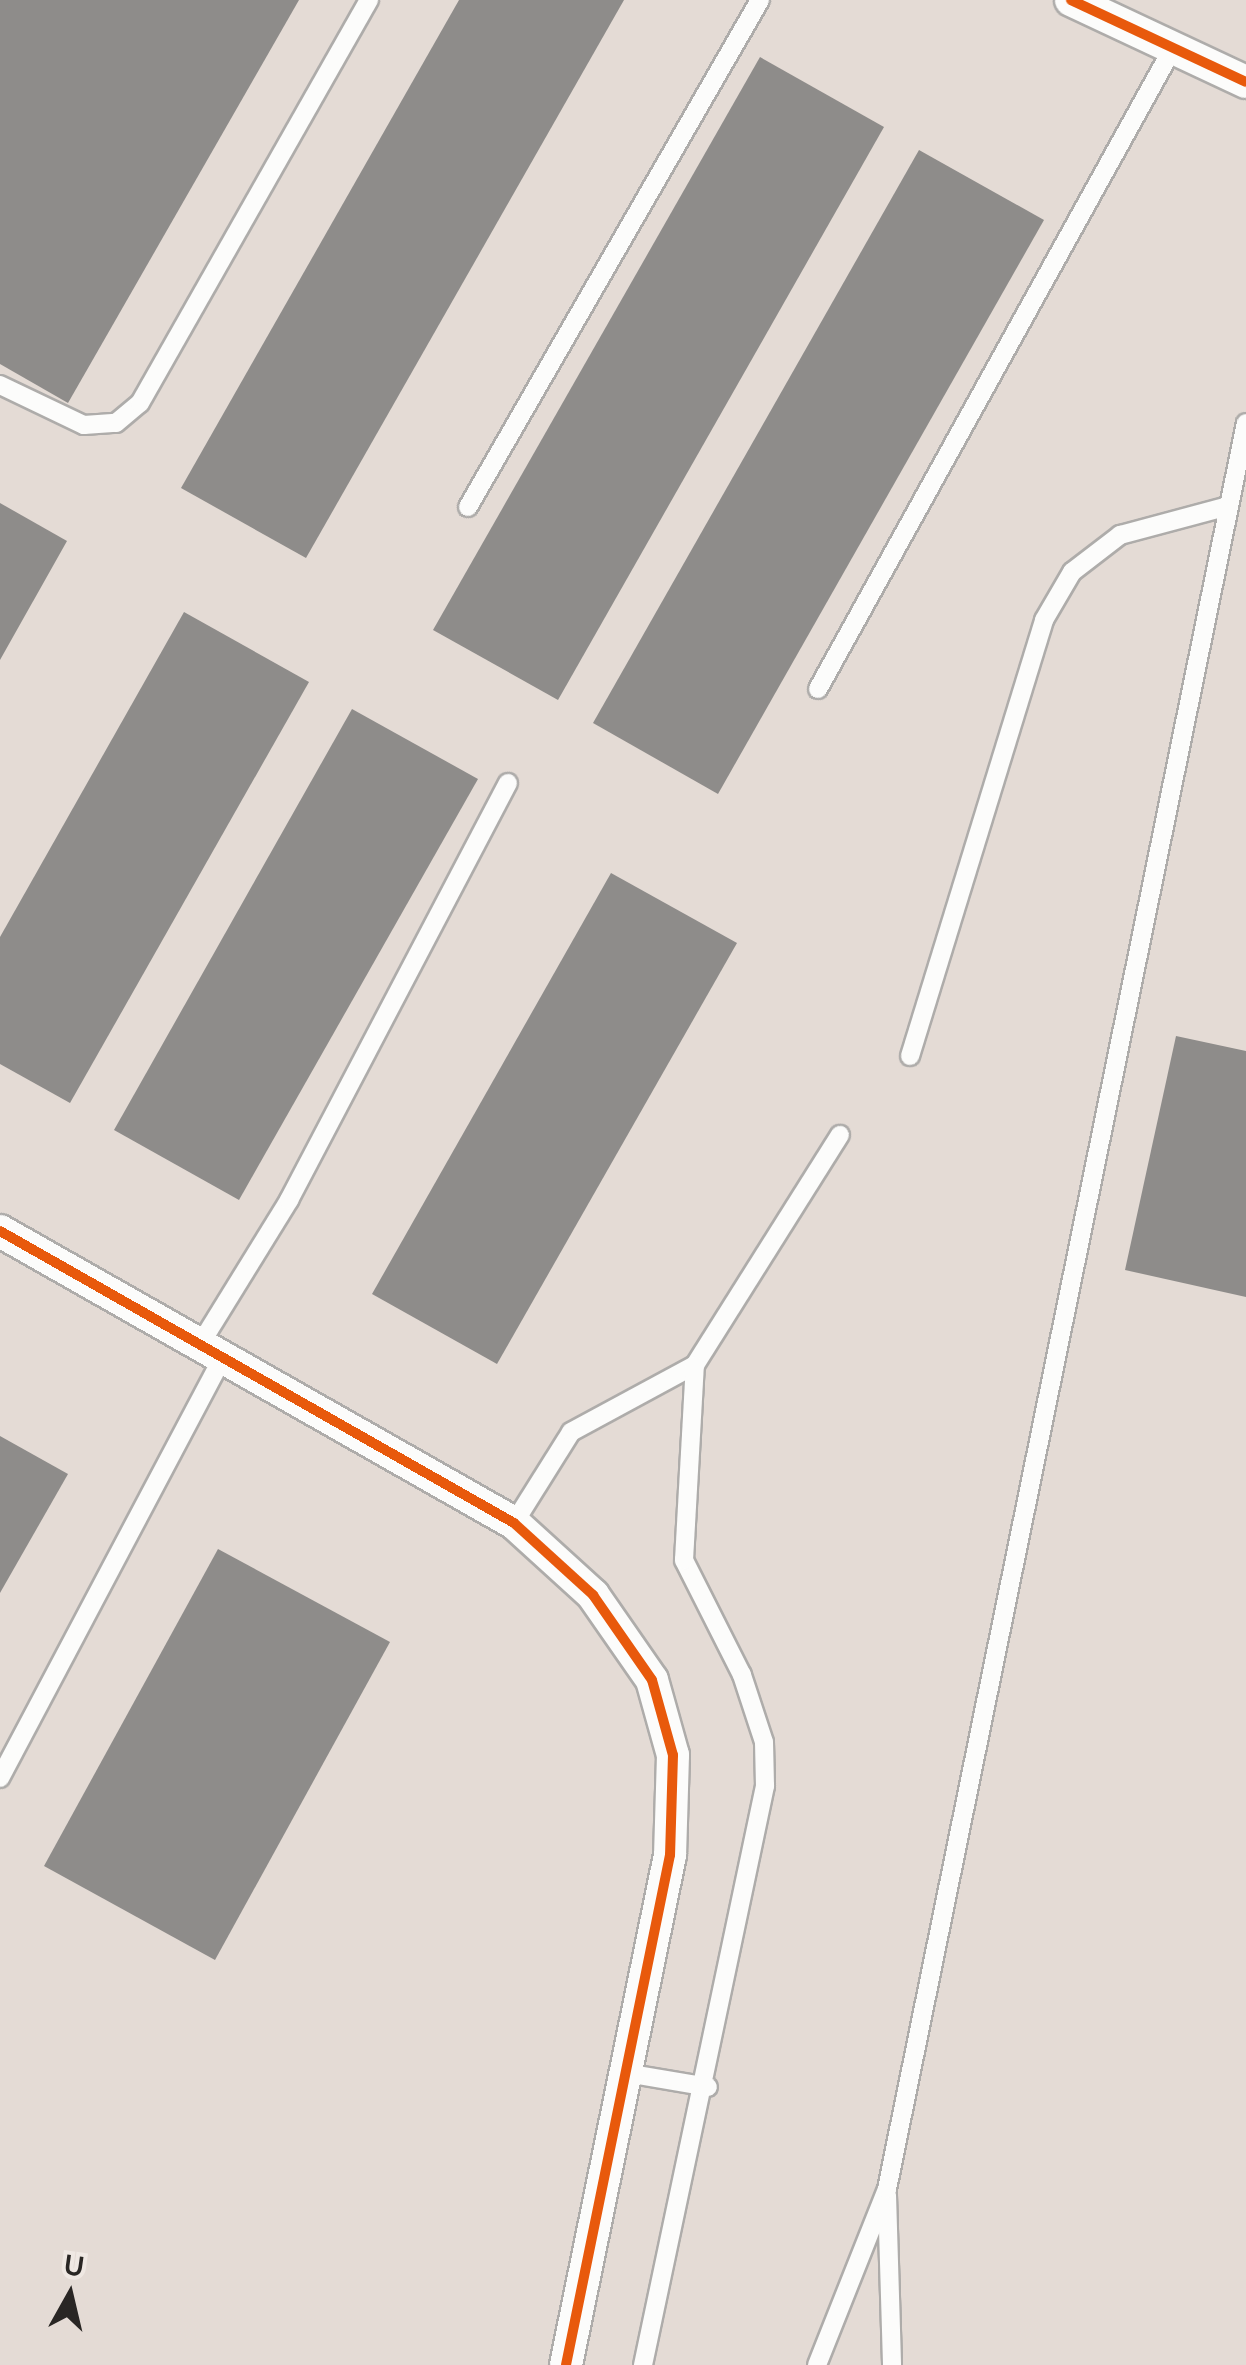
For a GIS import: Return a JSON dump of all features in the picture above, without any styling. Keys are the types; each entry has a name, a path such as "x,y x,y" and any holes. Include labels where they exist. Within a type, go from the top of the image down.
{"street":[{"path":"1071,0 1246,82"},
{"path":"0,1231 514,1523 633,1647 673,1755 670,1855 566,2365"}],"lane":[{"path":"0,385 84,426 116,423 140,404 369,0"},
{"path":"468,507 760,0"},
{"path":"818,689 1174,46"},
{"path":"817,2365 887,2189 1246,423"},
{"path":"910,1056 1054,604 1072,572 1120,535 1228,506"},
{"path":"0,1778 210,1353 508,784"},
{"path":"514,1523 570,1432 694,1365 840,1135"},
{"path":"643,2365 708,2087 764,1786 764,1742 684,1560 694,1365"},
{"path":"626,2073 708,2087"},
{"path":"887,2189 892,2365"}],"shaded area":[{"path":"0,0 1246,0 1246,2365 0,2365"}],"building":[{"path":"0,0 299,0 68,403 0,364"},
{"path":"459,0 624,0 306,558 181,488"},
{"path":"760,57 884,127 558,700 433,630"},
{"path":"919,150 1044,220 718,794 593,723"},
{"path":"0,503 67,541 0,660"},
{"path":"184,612 309,682 70,1103 0,1064 0,937"},
{"path":"352,709 478,779 239,1200 114,1130"},
{"path":"611,873 737,943 497,1364 372,1294"},
{"path":"1176,1036 1246,1051 1246,1297 1125,1270"},
{"path":"0,1436 68,1474 0,1593"},
{"path":"218,1549 390,1642 215,1960 44,1866"}],"cycle path":[{"path":"1071,0 1246,82"},
{"path":"0,1231 514,1523 593,1595 652,1680 673,1755 670,1855 566,2365"}]}
